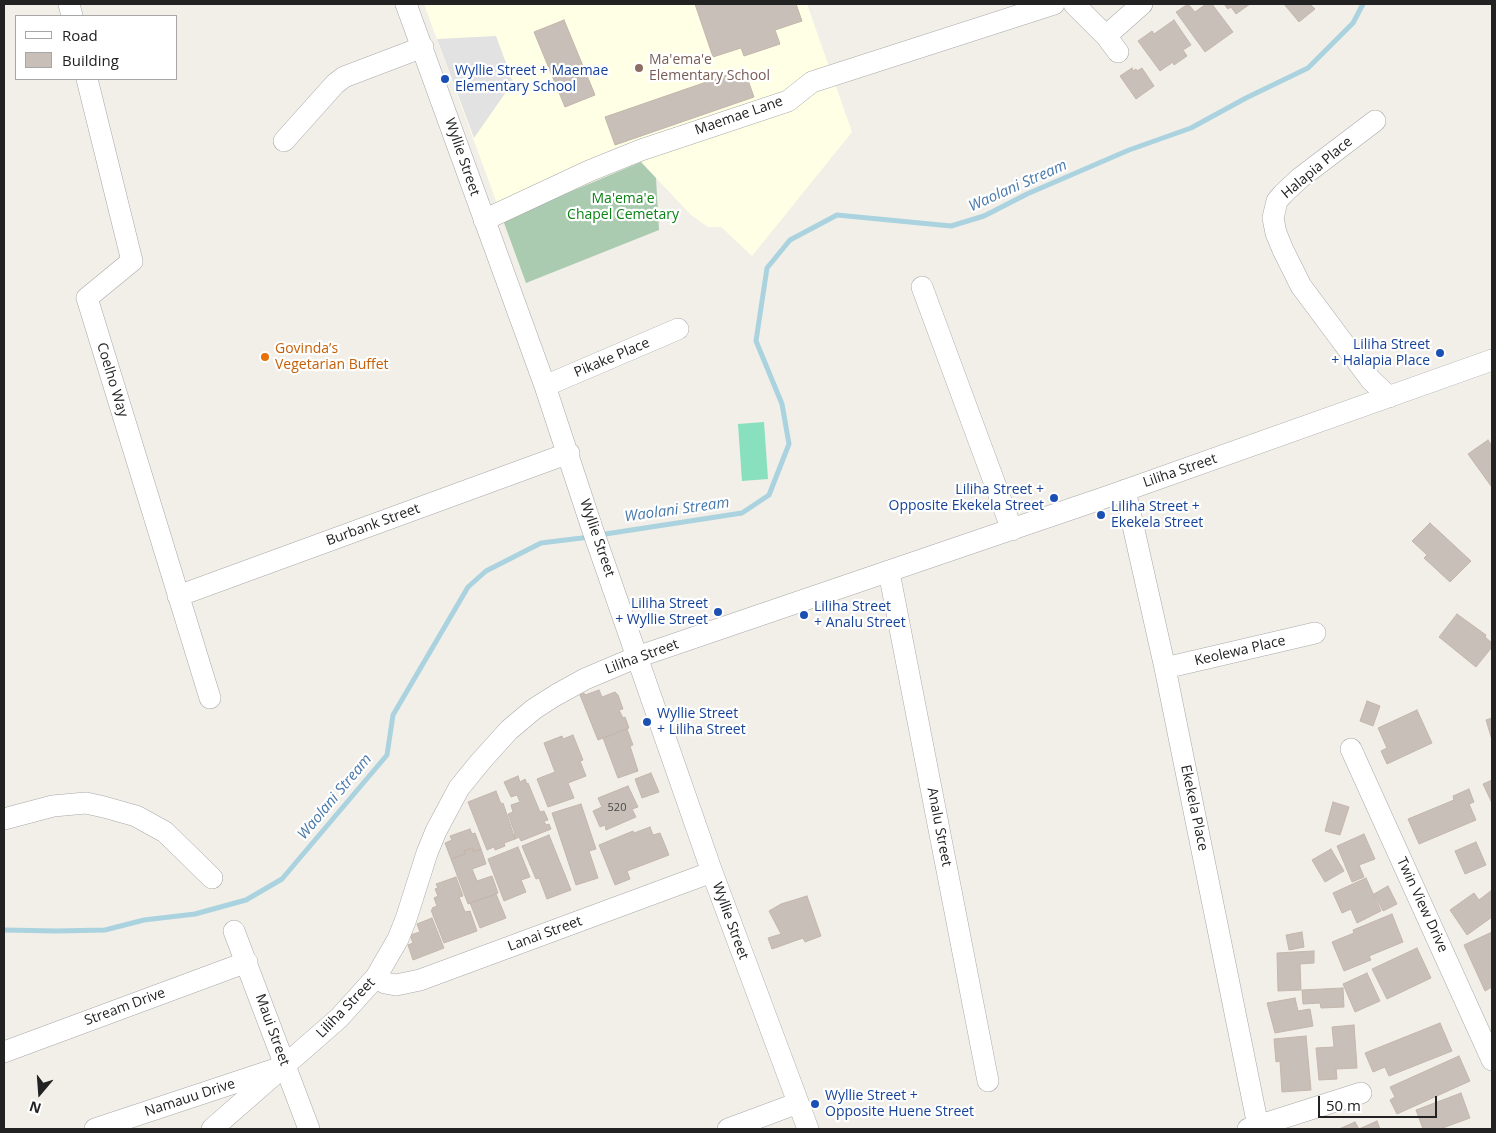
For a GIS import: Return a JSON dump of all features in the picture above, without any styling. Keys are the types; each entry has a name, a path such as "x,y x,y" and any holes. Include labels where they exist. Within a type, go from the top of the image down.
{"street":[{"name":"Wyllie Street","path":"406,4 545,386 592,528 712,872 808,1129"},
{"name":"Maemae Lane","path":"484,220 589,171 641,150 788,101 812,82 1054,4"},
{"path":"1074,4 1112,44 1142,4"},
{"path":"284,141 334,84 344,77 423,47"},
{"name":"Coelho Way","path":"87,80 132,261 87,298 210,698"},
{"name":"Halapia Place","path":"1375,120 1300,178 1283,194 1278,201 1273,218 1276,233 1301,286 1371,380 1389,397"},
{"path":"922,287 1012,530"},
{"name":"Pikake Place","path":"545,386 678,329"},
{"name":"Liliha Street","path":"212,1129 339,1018 376,977 398,939 427,853 436,831 459,788 480,760 509,730 534,710 584,679 637,658 1012,530 1492,360"},
{"name":"Burbank Street","path":"178,596 568,453"},
{"name":"Ekekela Place","path":"1125,490 1165,668 1253,1128 1361,1093"},
{"name":"Analu Street","path":"889,572 988,1081"},
{"name":"Keolewa Place","path":"1165,668 1315,634"},
{"name":"Twin View Drive","path":"1351,749 1489,1046"},
{"path":"4,819 53,806 86,803 136,816 165,832 212,878"},
{"name":"Lanai Street","path":"376,977 384,982 396,985 420,980 712,872"},
{"name":"Maui Street","path":"234,931 309,1129"},
{"name":"Stream Drive","path":"4,1052 247,962"},
{"name":"Namauu Drive","path":"95,1129 285,1066"},
{"path":"728,1129 798,1104"}],"shaded area":[{"name":"Ma'ema'e Elementary School","path":"424,4 807,4 852,132 752,256 721,227 708,227 691,215 641,162 503,220"},
{"path":"496,36 513,82 474,138 437,39"}],"green space":[{"name":"Ma'ema'e Chapel Cemetary","path":"641,162 656,178 659,230 526,283 503,220"},
{"path":"764,422 768,479 742,481 738,424"}],"building":[{"path":"695,4 796,4 802,21 775,30 780,44 744,56 741,48 713,57"},
{"path":"1188,4 1195,12 1206,4 1212,4 1233,32 1205,52 1176,12"},
{"path":"1224,4 1250,4 1236,14 1231,7 1228,9"},
{"path":"1284,4 1310,4 1315,9 1299,22"},
{"path":"564,20 595,95 565,107 534,32"},
{"path":"1174,20 1191,45 1183,50 1187,56 1174,65 1173,62 1160,71 1138,41 1152,31 1154,34"},
{"path":"1132,68 1133,71 1136,69 1137,71 1142,68 1154,86 1136,99 1120,76"},
{"path":"744,69 754,97 615,145 605,117"},
{"path":"1488,440 1492,446 1491,486 1468,454"},
{"path":"1430,523 1471,561 1450,582 1424,558 1427,555 1412,541"},
{"path":"1457,614 1486,635 1485,637 1492,643 1492,647 1476,667 1439,637"},
{"path":"599,690 602,697 615,692 618,695 623,709 619,710 623,718 625,717 629,728 598,740 580,695"},
{"path":"1367,701 1380,706 1373,726 1360,721"},
{"path":"1417,710 1432,743 1387,764 1381,751 1387,748 1378,728"},
{"path":"1492,718 1492,740 1486,720"},
{"path":"627,729 633,745 630,746 638,771 618,778 603,738"},
{"path":"573,735 583,760 580,761 586,776 568,783 574,798 548,807 537,779 555,772 544,743 562,736 563,739"},
{"path":"651,773 659,792 642,798 635,779"},
{"path":"518,776 520,782 525,779 528,783 540,812 544,811 548,820 544,821 546,825 549,824 551,829 521,841 519,837 515,839 513,835 515,834 508,814 513,812 511,805 520,802 517,795 511,797 504,782"},
{"path":"1492,780 1492,803 1483,784"},
{"path":"628,786 638,807 632,809 636,817 606,830 605,825 600,827 593,811 602,807 598,798"},
{"path":"1469,789 1474,802 1469,804 1476,820 1419,844 1408,819 1454,800 1453,796"},
{"path":"496,791 501,804 503,803 515,839 504,843 505,846 495,850 494,847 487,850 468,802"},
{"path":"1333,802 1349,807 1340,835 1325,831"},
{"path":"581,804 596,849 589,851 598,878 576,885 552,813"},
{"path":"650,827 653,835 660,833 669,855 627,871 630,879 615,885 599,845 633,831 634,833"},
{"path":"470,829 472,834 475,833 481,849 474,852 472,848 464,851 465,854 451,859 445,843 452,840 450,836"},
{"path":"1364,834 1375,859 1359,865 1364,877 1352,882 1337,846"},
{"path":"549,835 571,890 547,899 539,878 536,879 522,846"},
{"path":"1476,842 1486,865 1465,874 1455,851"},
{"path":"518,847 530,877 521,880 526,892 504,901 488,859"},
{"path":"472,848 474,852 481,849 486,864 472,869 477,881 492,876 498,893 468,904 451,859 465,854 464,851"},
{"path":"1331,849 1344,871 1325,882 1312,860"},
{"path":"456,877 463,896 459,897 465,912 470,911 477,931 444,943 431,910 437,906 434,898 438,896 435,889 438,888 436,884"},
{"path":"1366,878 1381,911 1357,923 1351,909 1342,913 1333,893"},
{"path":"1388,886 1397,904 1383,911 1374,894"},
{"path":"1492,890 1492,917 1467,935 1450,910 1474,893 1479,900"},
{"path":"496,894 506,918 480,928 470,903"},
{"path":"807,896 821,936 805,942 803,938 772,949 768,938 781,934 769,911 781,904"},
{"path":"1392,914 1403,942 1369,956 1371,960 1344,971 1332,942 1354,933 1353,930"},
{"path":"432,918 444,948 413,960 408,945 413,943 410,935 420,932 417,924"},
{"path":"1302,932 1304,947 1289,950 1286,935"},
{"path":"1492,932 1492,987 1485,991 1464,945"},
{"path":"1417,948 1431,978 1387,999 1372,969"},
{"path":"1314,951 1314,963 1300,964 1301,990 1278,991 1277,953"},
{"path":"1367,973 1380,1001 1355,1012 1343,984"},
{"path":"1343,988 1344,1007 1321,1008 1320,1003 1303,1004 1302,990"},
{"path":"1295,998 1298,1011 1310,1009 1313,1026 1275,1033 1267,1003"},
{"path":"1440,1023 1452,1051 1389,1076 1385,1067 1373,1072 1365,1053"},
{"path":"1354,1025 1357,1068 1336,1069 1337,1079 1319,1080 1316,1048 1334,1047 1332,1027"},
{"path":"1306,1036 1311,1090 1282,1092 1280,1061 1276,1062 1274,1039"},
{"path":"1459,1056 1470,1081 1397,1114 1390,1100 1395,1097 1390,1087"},
{"path":"1461,1093 1470,1118 1440,1129 1423,1129 1416,1110"},
{"path":"1377,1121 1380,1129 1359,1129"},
{"path":"1355,1122 1359,1129 1339,1129"}],"waterway":[{"name":"Waolani Stream","path":"599,535 742,513 769,495 789,444 782,404 756,341 767,268 790,240 837,215 951,226 984,216 1027,194 1129,150 1191,128 1246,98 1308,68 1353,23 1363,4"},
{"name":"Waolani Stream","path":"4,930 105,930 144,920 195,914 246,900 282,879 387,755 393,715 468,587 486,571 541,543 590,537"}],"place":[{"name":"Ma'ema'e Elementary School","path":"639,68"},
{"name":"Wyllie Street + Maemae Elementary School","path":"445,79"},
{"name":"Liliha Street + Halapia Place","path":"1440,353"},
{"name":"Govinda’s Vegetarian Buffet","path":"265,357"},
{"name":"Liliha Street + Opposite Ekekela Street","path":"1054,498"},
{"name":"Liliha Street + Ekekela Street","path":"1101,515"},
{"name":"Liliha Street + Wyllie Street","path":"718,612"},
{"name":"Liliha Street + Analu Street","path":"804,615"},
{"name":"Wyllie Street + Liliha Street","path":"647,722"},
{"name":"Wyllie Street + Opposite Huene Street","path":"815,1104"}]}
